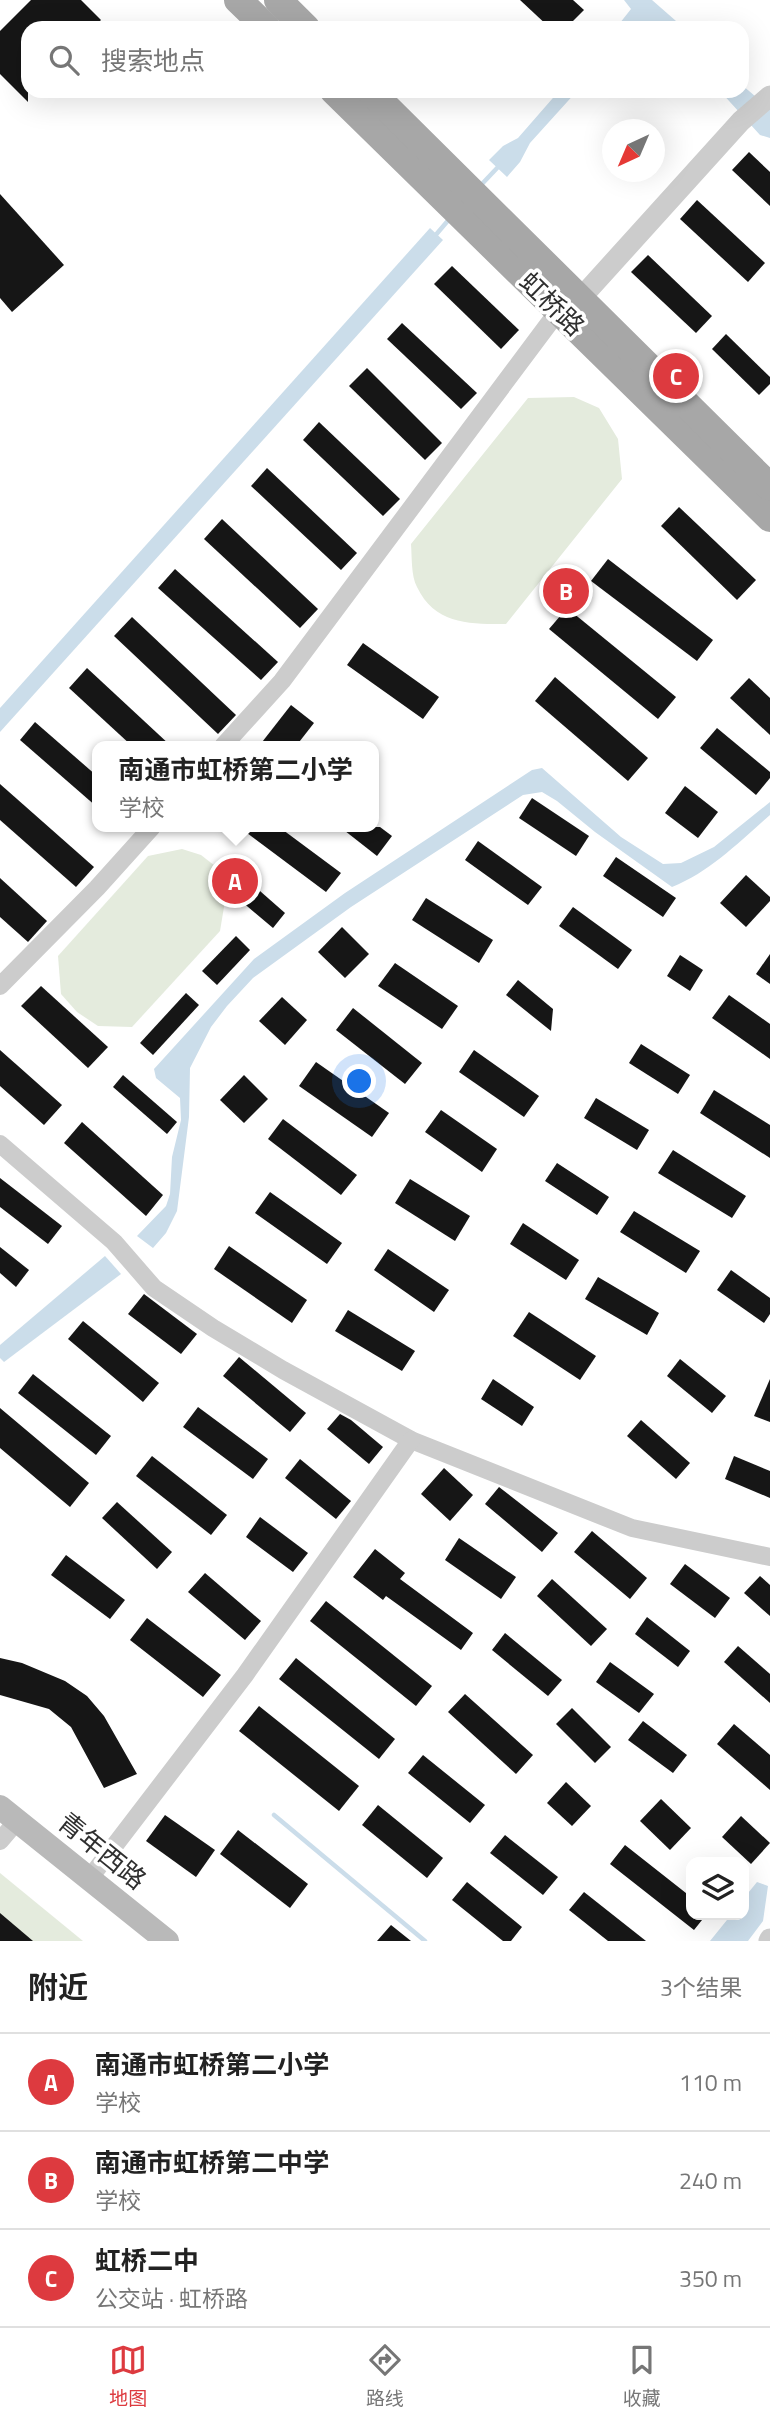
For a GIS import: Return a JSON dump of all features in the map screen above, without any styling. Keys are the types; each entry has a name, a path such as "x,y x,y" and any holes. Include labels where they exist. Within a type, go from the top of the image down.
{"main road":[{"path":"239,0 260,21"},
{"path":"278,0 299,21"},
{"name":"虹桥路","path":"342,98 466,203 570,305 770,488"},
{"name":"虹桥路","path":"376,98 466,203"},
{"name":"虹桥路","path":"570,305 770,518"},
{"name":"青年西路","path":"5,1825 89,1879 167,1941"},
{"name":"青年西路","path":"5,1825 141,1941"}],"street":[{"path":"228,741 282,681 570,305 741,121 769,97"},
{"path":"0,986 97,888 147,832"},
{"path":"0,1144 114,1242 155,1288 283,1370 411,1440 632,1528 770,1557"},
{"path":"89,1879 245,1675 411,1440"}],"shaded area":[{"path":"574,397 599,408 618,439 622,479 506,624 479,624 455,620 433,609 415,583 411,544 528,398"},
{"path":"182,849 201,855 215,866 226,895 220,931 132,1027 98,1026 77,1012 61,994 58,956 148,856"},
{"path":"0,1873 83,1941 0,1941"}],"water":[{"path":"624,0 652,0 676,21 622,21 631,9"},
{"path":"749,91 770,109 770,138 760,135 726,98 749,98"},
{"path":"553,98 571,98 530,143 520,162 507,177 489,160 503,146 518,138"},
{"path":"430,228 443,240 0,732 0,708"},
{"path":"542,768 621,837 663,864 681,863 714,847 770,802 770,815 712,864 672,887 557,801 542,792 523,795 351,907 253,978 211,1027 190,1068 189,1117 177,1211 166,1233 153,1248 137,1236 166,1206 170,1194 172,1157 181,1120 180,1098 156,1078 154,1069 254,959 345,893 532,770"},
{"path":"105,1256 121,1274 4,1362 0,1358 0,1345"},
{"path":"757,1882 768,1886 763,1921 748,1941 710,1941 727,1920 749,1920 749,1892"}],"building":[{"path":"31,0 81,0 101,20 21,21 21,95 0,74 0,31"},
{"path":"520,0 573,0 584,10 573,21 542,21"},
{"path":"749,152 770,172 770,206 732,170"},
{"path":"0,194 64,265 12,312 0,298"},
{"path":"697,200 765,263 748,282 680,219"},
{"path":"648,255 712,316 696,333 631,272"},
{"path":"452,266 519,330 501,349 434,284"},
{"path":"402,323 477,393 461,409 387,339"},
{"path":"726,334 770,377 770,384 759,395 712,349"},
{"path":"367,368 442,443 425,460 349,386"},
{"path":"319,422 400,499 383,516 303,440"},
{"path":"267,468 357,553 341,570 251,486"},
{"path":"679,507 756,580 737,600 661,526"},
{"path":"222,519 318,609 300,628 204,539"},
{"path":"608,559 713,640 697,661 591,581"},
{"path":"175,569 278,662 261,680 158,588"},
{"path":"567,608 676,697 658,719 549,629"},
{"path":"132,617 236,715 218,734 114,636"},
{"path":"363,643 439,697 423,719 347,665"},
{"path":"87,668 166,741 127,741 69,688"},
{"path":"555,677 648,758 628,781 535,701"},
{"path":"749,678 770,698 770,735 730,698"},
{"path":"291,705 314,723 300,741 263,741"},
{"path":"35,722 92,772 92,803 20,740"},
{"path":"717,728 770,772 770,778 756,795 700,748"},
{"path":"0,784 94,867 76,887 0,820"},
{"path":"685,786 718,812 698,838 665,813"},
{"path":"532,798 589,836 576,856 519,818"},
{"path":"380,827 392,836 377,856 346,832 379,832"},
{"path":"246,832 286,832 341,873 326,892"},
{"path":"478,841 542,887 528,905 465,860"},
{"path":"616,857 676,898 663,917 603,876"},
{"path":"746,875 770,897 770,901 746,927 720,903"},
{"path":"0,878 47,921 28,942 0,917"},
{"path":"252,884 285,913 273,928 241,901"},
{"path":"426,898 493,940 479,963 412,920"},
{"path":"573,907 632,950 618,969 559,926"},
{"path":"342,927 369,954 345,978 318,952"},
{"path":"236,936 250,950 217,985 202,971"},
{"path":"770,954 770,984 756,974"},
{"path":"680,955 703,970 690,991 667,976"},
{"path":"395,963 458,1006 442,1029 378,986"},
{"path":"518,980 553,1009 551,1031 506,995"},
{"path":"41,986 108,1047 88,1068 21,1006"},
{"path":"186,993 199,1005 153,1055 140,1043"},
{"path":"729,995 770,1024 770,1059 712,1018"},
{"path":"282,997 307,1020 285,1045 259,1021"},
{"path":"353,1008 422,1063 405,1084 336,1030"},
{"path":"641,1044 690,1075 678,1094 629,1063"},
{"path":"0,1050 62,1105 44,1125 0,1086"},
{"path":"474,1050 539,1096 524,1117 459,1072"},
{"path":"316,1062 389,1113 372,1137 299,1086"},
{"path":"123,1075 177,1122 167,1134 113,1087"},
{"path":"244,1075 268,1099 244,1123 220,1100"},
{"path":"714,1090 770,1125 770,1158 700,1113"},
{"path":"596,1098 649,1130 637,1150 584,1118"},
{"path":"441,1110 497,1149 482,1172 425,1132"},
{"path":"283,1119 357,1175 341,1195 268,1139"},
{"path":"82,1122 163,1195 146,1216 64,1143"},
{"path":"673,1150 746,1196 732,1218 658,1173"},
{"path":"557,1163 609,1197 597,1215 545,1181"},
{"path":"0,1178 62,1226 48,1244 0,1207"},
{"path":"410,1179 470,1216 455,1241 395,1203"},
{"path":"270,1192 342,1243 327,1264 255,1213"},
{"path":"634,1211 700,1251 686,1273 620,1232"},
{"path":"523,1223 579,1260 566,1280 510,1244"},
{"path":"229,1246 307,1300 292,1323 214,1269"},
{"path":"0,1247 29,1270 16,1287 0,1273"},
{"path":"388,1249 449,1290 434,1312 374,1270"},
{"path":"731,1270 770,1298 770,1314 764,1323 717,1290"},
{"path":"598,1277 659,1313 647,1335 585,1299"},
{"path":"144,1294 197,1334 181,1354 128,1314"},
{"path":"348,1310 415,1351 402,1371 335,1331"},
{"path":"529,1312 596,1356 580,1380 513,1336"},
{"path":"83,1321 159,1383 143,1402 68,1339"},
{"path":"239,1357 306,1413 290,1432 223,1376"},
{"path":"680,1359 726,1396 712,1413 667,1376"},
{"path":"33,1374 111,1436 96,1455 18,1393"},
{"path":"493,1379 534,1407 522,1426 481,1399"},
{"path":"770,1379 770,1422 754,1416"},
{"path":"198,1407 268,1459 253,1479 183,1427"},
{"path":"0,1408 89,1483 70,1507 0,1448"},
{"path":"340,1414 383,1447 369,1464 327,1429"},
{"path":"641,1420 690,1463 676,1479 627,1436"},
{"path":"152,1456 227,1515 211,1535 136,1476"},
{"path":"734,1456 770,1471 770,1498 725,1479"},
{"path":"300,1459 351,1501 336,1519 285,1478"},
{"path":"444,1468 473,1495 450,1521 421,1494"},
{"path":"499,1487 558,1533 542,1552 485,1504"},
{"path":"117,1502 172,1552 157,1569 102,1518"},
{"path":"260,1517 308,1553 293,1572 246,1537"},
{"path":"592,1531 647,1578 630,1599 574,1552"},
{"path":"459,1538 516,1577 501,1599 445,1560"},
{"path":"375,1549 405,1573 400,1579 473,1633 461,1650 386,1596 383,1600 353,1577"},
{"path":"66,1555 125,1600 110,1619 51,1575"},
{"path":"685,1564 730,1598 715,1618 670,1584"},
{"path":"205,1573 261,1621 245,1640 188,1592"},
{"path":"760,1576 770,1585 770,1616 744,1593"},
{"path":"552,1579 607,1629 591,1646 537,1596"},
{"path":"326,1601 432,1686 416,1706 310,1621"},
{"path":"647,1617 690,1651 678,1667 635,1634"},
{"path":"147,1618 221,1675 203,1697 130,1640"},
{"path":"505,1633 562,1680 548,1696 492,1650"},
{"path":"738,1646 770,1674 770,1703 724,1662"},
{"path":"0,1658 22,1663 65,1681 87,1696 104,1716 137,1774 104,1788 71,1727 49,1709 0,1695"},
{"path":"296,1658 395,1739 379,1759 279,1679"},
{"path":"610,1662 654,1694 639,1713 596,1682"},
{"path":"465,1694 533,1755 516,1774 448,1712"},
{"path":"259,1706 359,1786 339,1811 239,1731"},
{"path":"572,1708 611,1747 595,1763 556,1724"},
{"path":"643,1721 687,1755 673,1773 628,1740"},
{"path":"734,1724 770,1755 770,1790 717,1744"},
{"path":"423,1755 485,1805 470,1823 408,1773"},
{"path":"566,1782 591,1806 572,1826 547,1803"},
{"path":"661,1799 691,1828 670,1850 640,1821"},
{"path":"378,1805 443,1858 427,1878 362,1825"},
{"path":"165,1815 215,1850 196,1877 146,1841"},
{"path":"741,1816 770,1843 751,1864 749,1857 743,1857 722,1837"},
{"path":"238,1830 308,1884 290,1908 220,1854"},
{"path":"505,1835 558,1877 543,1895 490,1853"},
{"path":"625,1845 686,1893 686,1920 702,1920 694,1930 610,1864"},
{"path":"467,1882 522,1927 511,1941 503,1941 452,1900"},
{"path":"584,1892 646,1941 608,1941 569,1910"},
{"path":"0,1913 33,1941 0,1941"},
{"path":"391,1925 411,1941 377,1941"}],"waterway":[{"path":"481,185 499,166"},
{"path":"434,237 451,217"},
{"path":"274,1815 425,1941"}],"place":[{"name":"虹桥二中","path":"676,376"},
{"name":"南通市虹桥第二中学","path":"566,591"},
{"name":"南通市虹桥第二小学","path":"235,881"}]}
